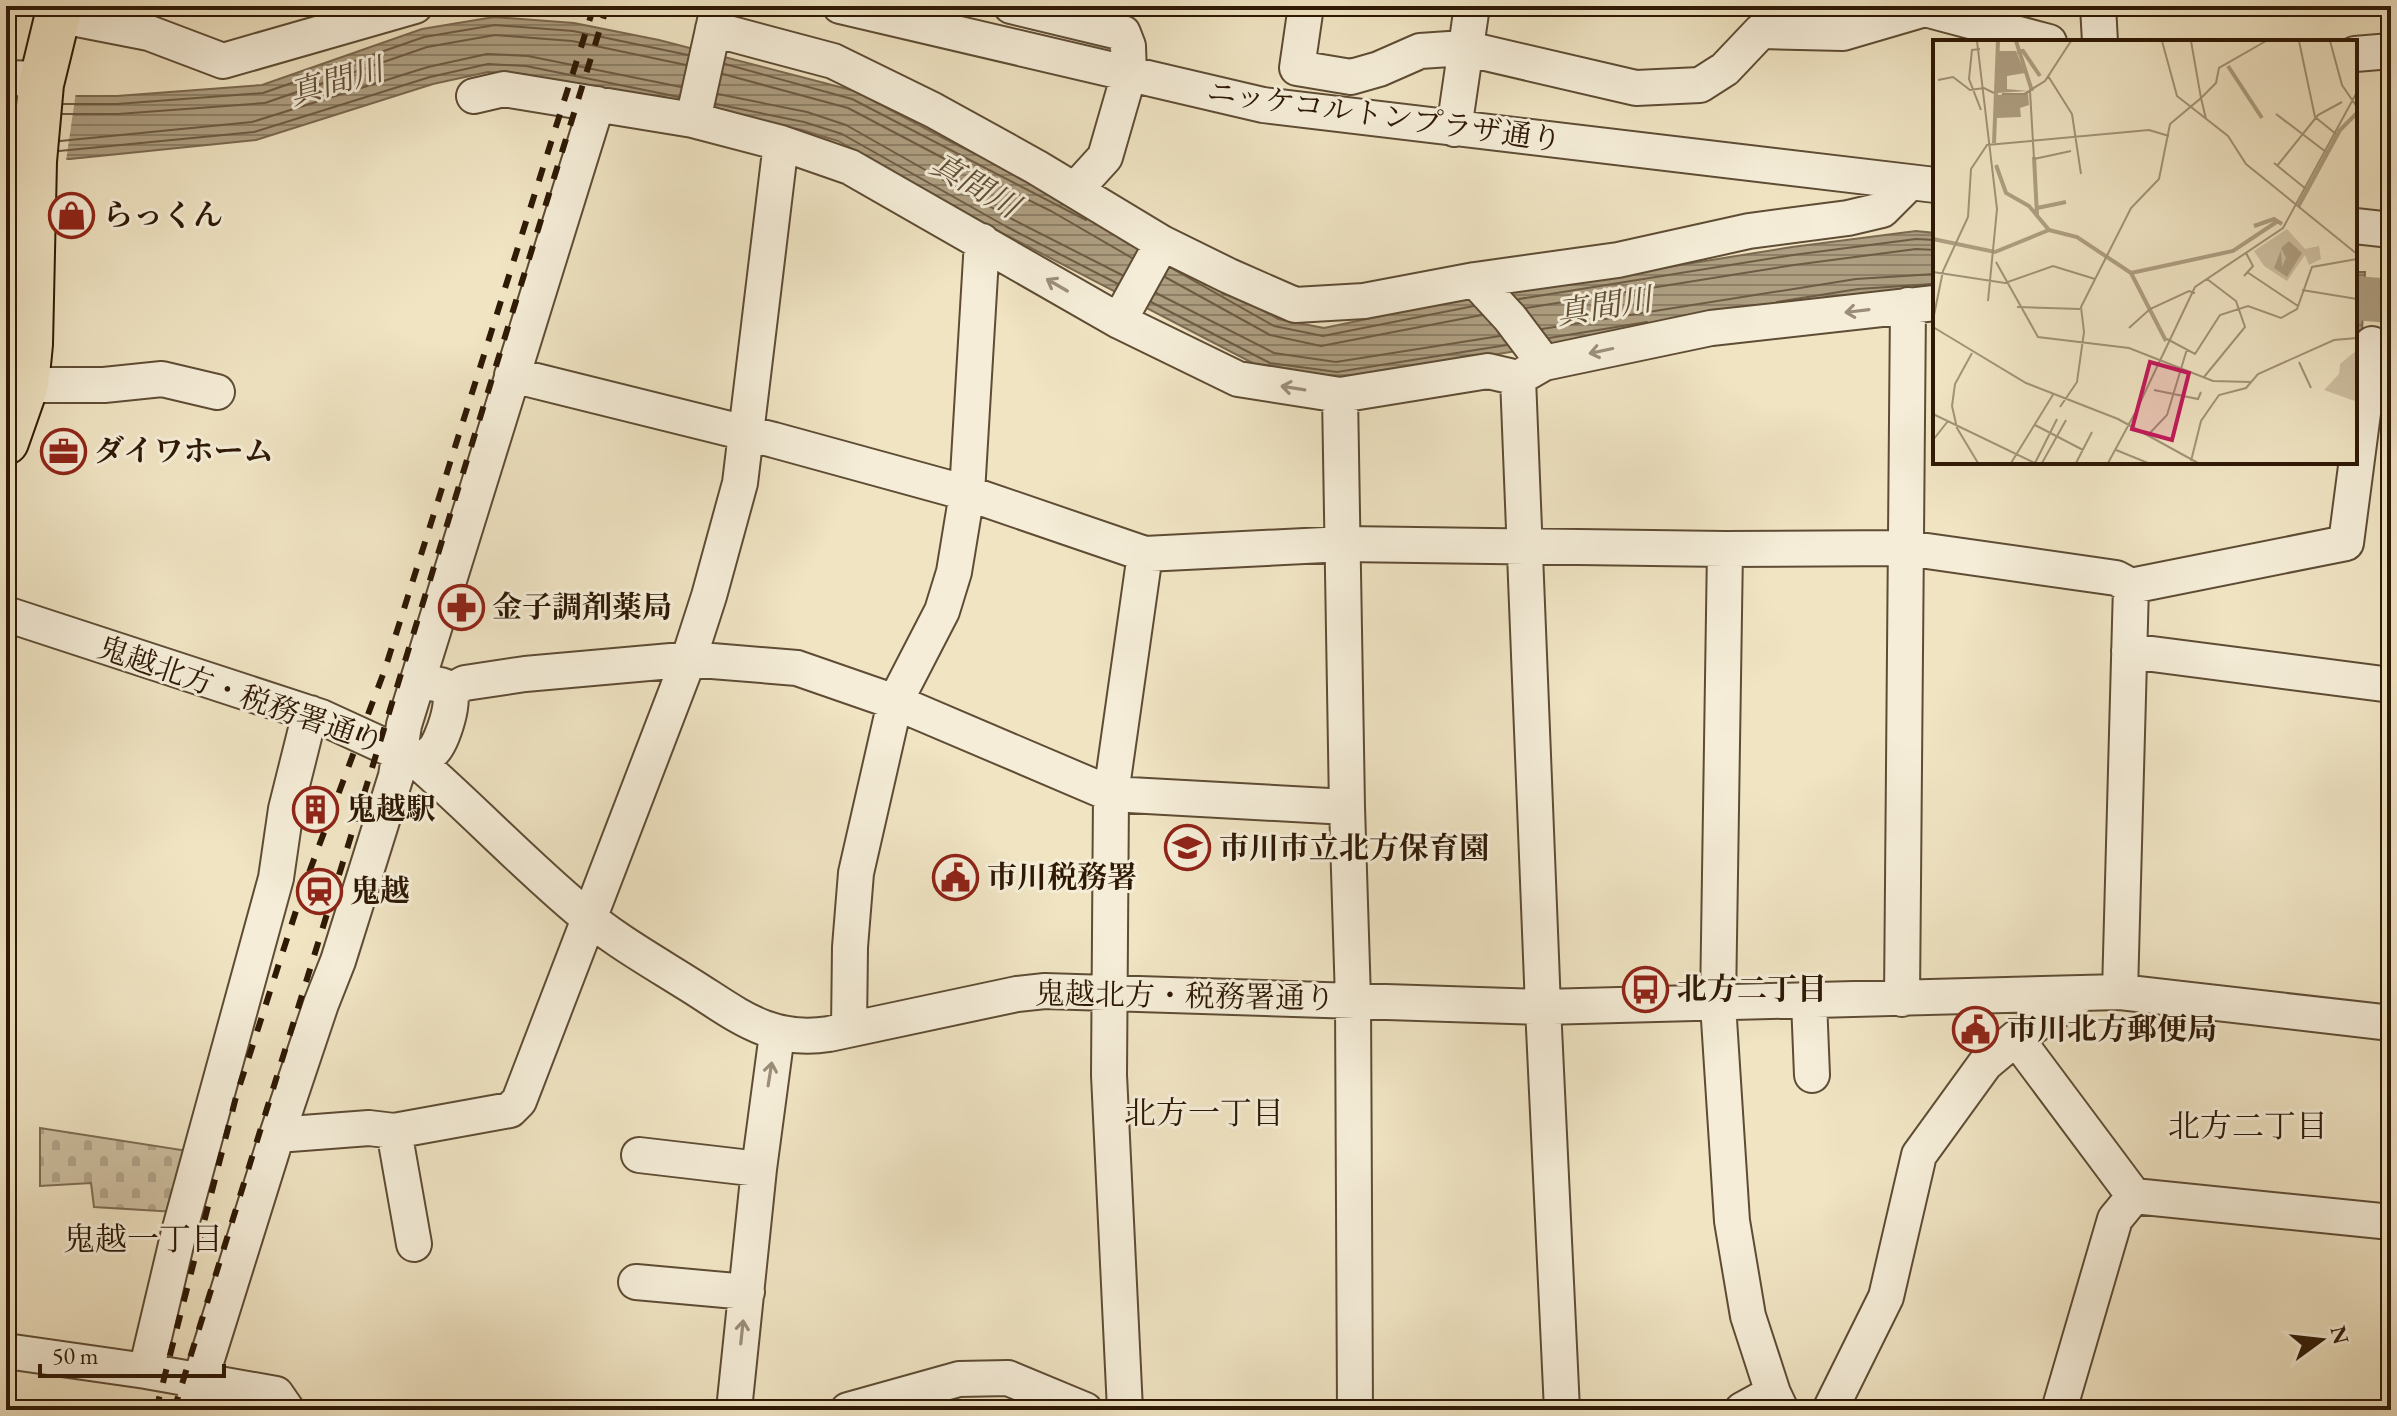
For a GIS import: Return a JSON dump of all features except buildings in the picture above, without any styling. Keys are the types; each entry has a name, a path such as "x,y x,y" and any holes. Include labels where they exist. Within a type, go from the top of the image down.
{"highway":[{"path":"6,442 26,385 30,344 25,166 30,81 59,10"}],"street":[{"path":"59,10 149,33 223,61 415,6"},
{"name":"ニッケコルトンプラザ通り","path":"840,6 1263,105 1922,184"},
{"path":"1011,6 1123,33 1128,46 1129,74 1105,157 1075,190"},
{"path":"1306,6 1297,68 1351,77 1420,51 1464,48 1636,88 1700,85 1725,69 1762,18 1843,33 1925,9 1967,12 2044,40"},
{"path":"1454,129 1472,6"},
{"path":"2098,6 2100,40"},
{"path":"693,120 716,17 833,61 933,110 1162,243 1295,305 1364,301 1475,280 1618,260 1749,231 1848,218 1882,210 1922,184"},
{"path":"2357,54 2391,51"},
{"path":"474,96 504,89 693,120 781,143 850,167 1119,321 1238,379 1340,395 1517,371 1711,328 1922,304 1906,548 1902,999"},
{"path":"195,1395 396,776 408,756 404,725 597,104"},
{"path":"277,1135 346,1128 394,1131 510,1110 519,1101 688,661 734,513 781,143"},
{"path":"2357,226 2391,230"},
{"path":"849,1029 850,947 856,873 895,702 942,611 954,572 967,493 982,241"},
{"path":"1119,321 1162,243"},
{"path":"1523,273 1510,318 1517,371 1562,1410"},
{"path":"1475,280 1510,318 1517,371"},
{"path":"2357,462 2373,344"},
{"path":"512,375 746,433 967,493 1145,554 1344,544 1906,548 2116,578 2131,586 2346,543 2357,464"},
{"path":"26,385 104,385 162,379 217,392"},
{"path":"1340,395 1353,999 1355,1410"},
{"path":"1725,549 1718,1004 1732,1221 1748,1316 1777,1402 1742,1410"},
{"path":"1125,1410 1109,1075 1111,794 1145,554"},
{"path":"2120,992 2131,586"},
{"name":"鬼越北方・税務署通り","path":"6,614 310,713 408,756 609,934 740,1016 777,1034 811,1037 1017,994 1045,991 1543,1007 2120,992 2391,1023"},
{"path":"2129,651 2391,685"},
{"path":"450,691 465,683 525,674 688,661 797,668 895,702 1111,794 1347,807"},
{"path":"408,756 430,753 438,744 453,702 445,686 418,681"},
{"path":"146,1371 182,1221 276,878 286,809 310,713"},
{"path":"1830,1410 1886,1297 1919,1155 1985,1064 2016,1038 2083,994"},
{"path":"1809,1001 1812,1075"},
{"path":"734,1410 759,1169 777,1034"},
{"path":"2016,1038 2134,1196 2391,1222"},
{"path":"394,1131 414,1244"},
{"path":"639,1155 759,1169"},
{"path":"2059,1410 2115,1219 2134,1196"},
{"path":"636,1282 747,1292"},
{"path":"6,1351 146,1371 195,1395 276,1394 287,1410"},
{"path":"848,1410 959,1379 1008,1378 1085,1410"}],"green space":[{"path":"40,1128 188,1151 176,1212 94,1207 91,1183 40,1186"}],"water":[{"path":"494,17 574,23 659,40 855,91 1060,195 1278,319 1324,328 1438,304 1792,247 1916,231 1933,233 1933,292 1653,329 1337,380 1268,371 1004,234 838,141 802,130 524,74 488,72 433,84 256,140 70,159 6,155 6,96 117,96 262,85 422,29"},
{"path":"2357,272 2365,272 2362,331 2357,330"}],"pier":[{"path":"10,92 76,92 66,161 6,159"}],"waterway":[{"name":"真間川","path":"2357,298 2391,301"}],"railway":[{"path":"156,1410 236,1097 304,886 385,669 594,6"},
{"path":"174,1410 607,6"}],"place":[{"name":"らっくん","path":"72,215"},
{"name":"ダイワホーム","path":"63,451"},
{"name":"金子調剤薬局","path":"461,607"},
{"name":"鬼越駅","path":"315,809"},
{"name":"市川市立北方保育園","path":"1188,848"},
{"name":"市川税務署","path":"956,877"},
{"name":"鬼越","path":"319,891"},
{"name":"北方二丁目","path":"1646,989"},
{"name":"市川北方郵便局","path":"1976,1029"}],"district":[{"name":"北方一丁目","path":"1204,1113"},
{"name":"北方二丁目","path":"2248,1126"},
{"name":"鬼越一丁目","path":"143,1239"}]}
